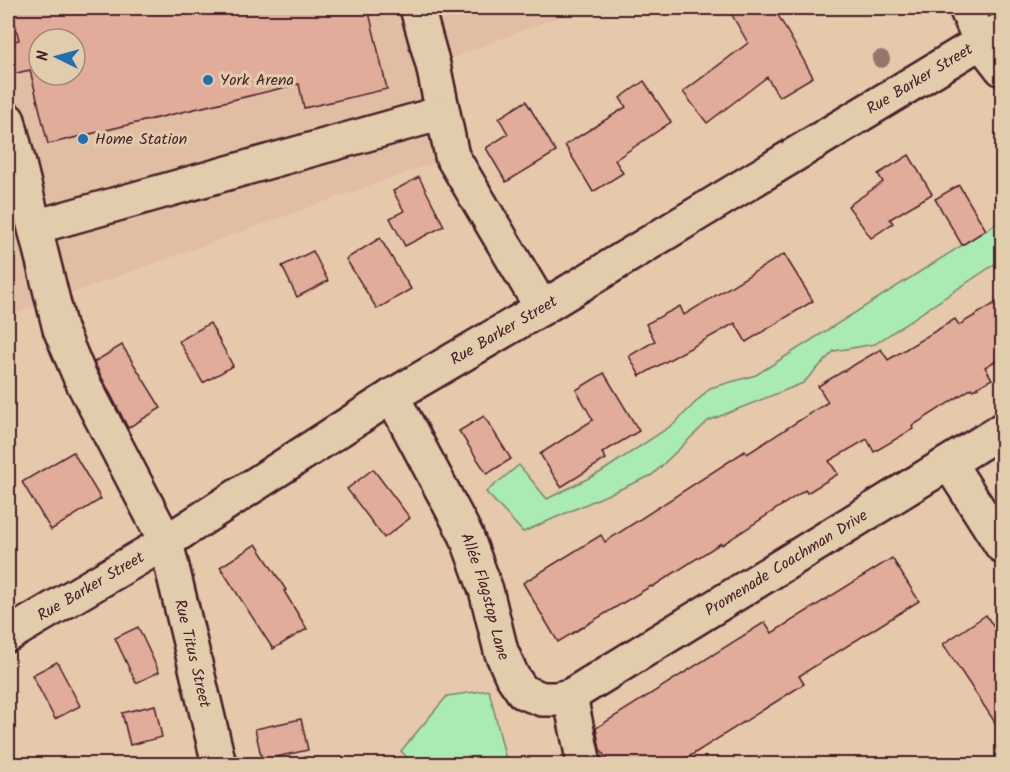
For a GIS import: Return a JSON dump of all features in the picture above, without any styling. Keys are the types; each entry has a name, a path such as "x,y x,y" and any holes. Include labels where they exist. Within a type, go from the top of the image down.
{"street":[{"path":"417,8 433,65 452,156 542,308"},
{"path":"966,8 992,36 1002,69"},
{"name":"Rue Barker Street","path":"8,635 166,542 392,396 992,36"},
{"path":"34,227 442,113"},
{"name":"Rue Titus Street","path":"8,120 60,329 68,351 166,542 219,765"},
{"name":"Allée Flagstop Lane","path":"392,396 466,535 486,590 501,651 512,676 523,692 542,699 570,696"},
{"name":"Promenade Coachman Drive","path":"570,696 1002,430"},
{"path":"949,463 1002,546"},
{"path":"570,696 584,765"}],"shaded area":[{"path":"8,8 581,8 433,65 452,156 8,316"}],"green space":[{"path":"1002,220 1002,261 875,344 834,351 803,383 708,421 652,475 523,532 486,492 519,465 547,499 601,472 674,424 710,388 756,375"},
{"path":"489,690 507,764 413,764 401,751 447,696"}],"building":[{"name":"York Arena","path":"11,8 368,8 387,89 304,108 299,84 48,144 34,87 87,87 87,27 27,27 27,71 8,75 8,42 19,40"},
{"path":"728,8 774,8 813,77 779,97 767,77 707,123 683,92 748,43"},
{"path":"644,81 671,122 615,160 623,173 593,192 565,145 626,107 620,98"},
{"path":"526,101 556,152 506,182 486,148 508,134 499,118"},
{"path":"909,155 932,194 890,219 893,223 871,238 848,206 883,182 878,174"},
{"path":"419,177 444,226 405,246 390,218 404,211 393,191"},
{"path":"959,185 986,230 962,245 935,199"},
{"path":"380,238 411,289 377,309 346,259"},
{"path":"313,251 328,281 297,297 282,266"},
{"path":"784,254 813,301 746,342 735,323 640,376 629,356 655,341 646,324 680,306 684,315"},
{"path":"1002,299 1002,357 985,367 992,379 973,390 972,388 912,426 913,429 874,452 867,439 829,461 838,474 807,493 805,490 722,545 721,543 558,642 523,583 601,535 605,542 745,451 747,454 828,402 818,386 881,349 888,360 955,319 959,325"},
{"path":"210,323 233,366 203,383 179,341"},
{"path":"122,345 161,408 128,428 94,362"},
{"path":"604,373 639,431 602,453 606,459 561,487 540,454 593,420 576,390"},
{"path":"484,416 511,459 487,474 459,431"},
{"path":"73,452 101,499 51,530 22,482"},
{"path":"373,469 410,518 384,538 347,489"},
{"path":"256,544 286,590 284,591 307,629 273,649 220,567"},
{"path":"892,558 919,601 799,676 804,684 676,765 610,765 600,749 596,728 765,622 772,633"},
{"path":"986,615 1002,640 1002,733 943,644"},
{"path":"138,627 159,672 136,683 115,638"},
{"path":"57,662 80,706 55,719 32,675"},
{"path":"155,705 162,737 130,745 122,713"},
{"path":"301,719 308,750 262,760 255,729"}],"place":[{"name":"York Arena","path":"208,80"},
{"name":"Home Station","path":"83,139"}]}
